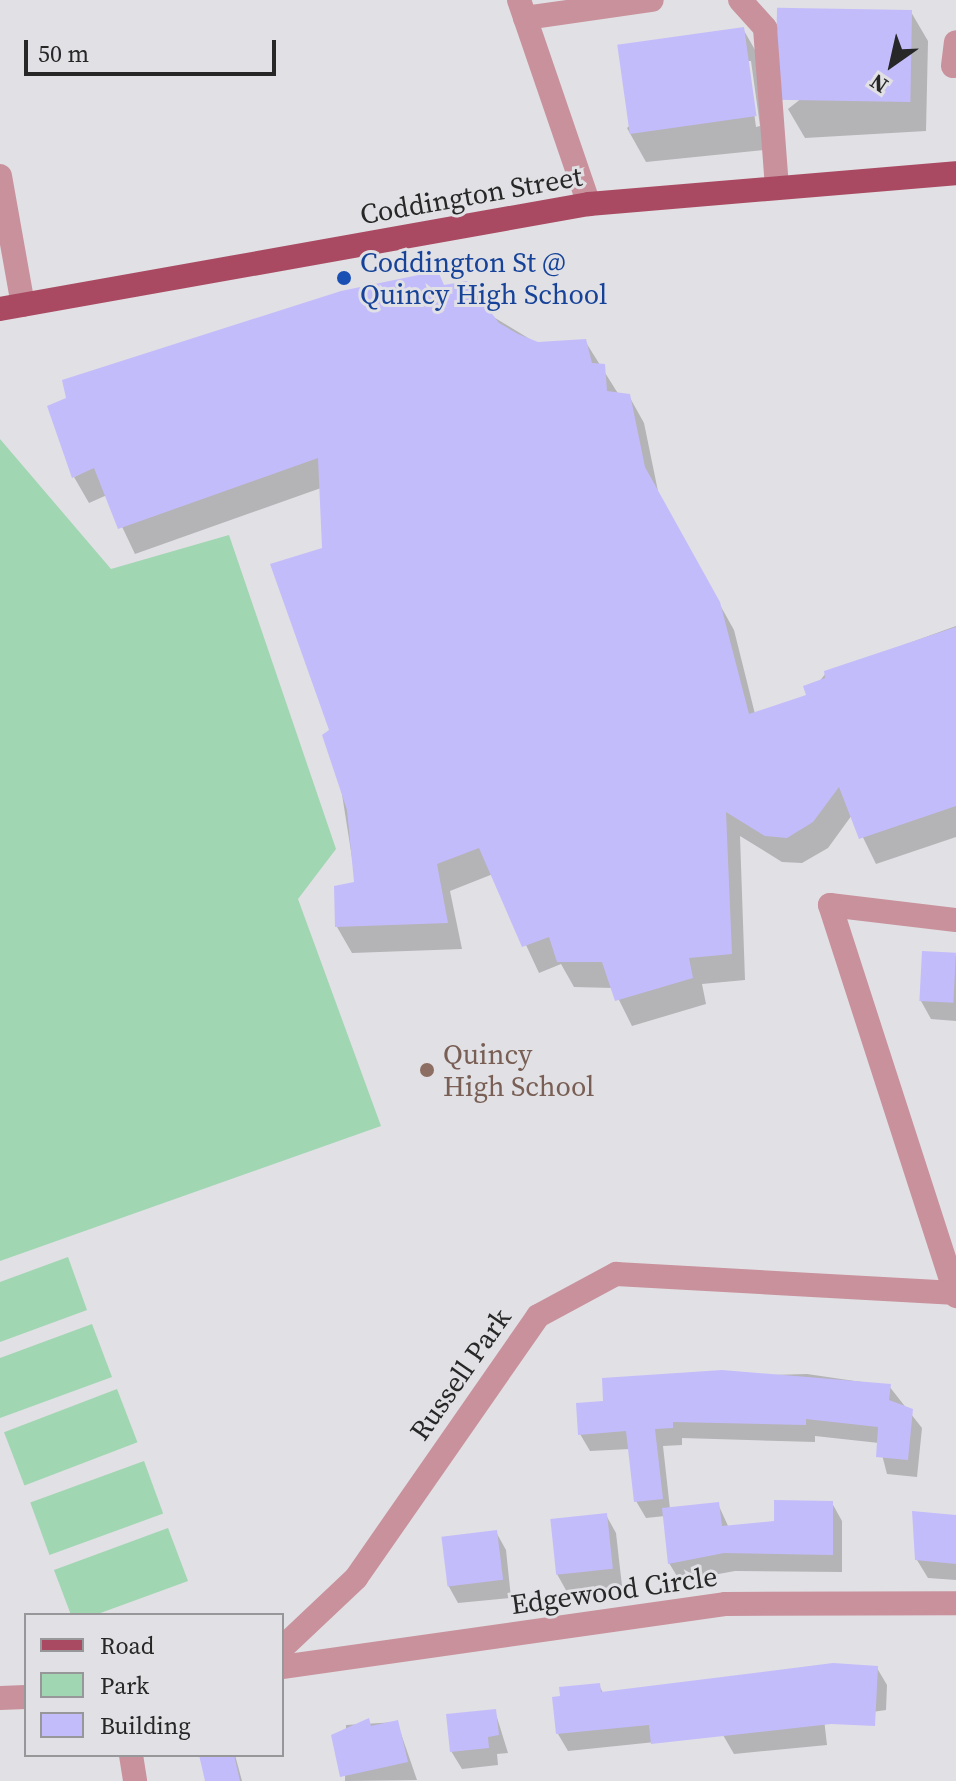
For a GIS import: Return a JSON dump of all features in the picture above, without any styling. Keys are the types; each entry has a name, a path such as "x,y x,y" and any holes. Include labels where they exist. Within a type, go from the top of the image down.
{"main road":[{"name":"Coddington Street","path":"11,307 589,204 956,173"}],"street":[{"path":"589,204 522,9 652,0"},
{"path":"740,0 765,28 777,188"},
{"path":"0,176 11,307"},
{"path":"956,920 830,905 956,1294"},
{"name":"Russell Park","path":"284,1646 356,1578 538,1316 616,1274 956,1294"},
{"name":"Edgewood Circle","path":"284,1667 725,1604 956,1603"},
{"path":"0,1698 24,1697"},
{"path":"131,1757 135,1781"}],"green space":[{"path":"0,439 111,569 229,535 336,849 298,899 381,1126 0,1261"},
{"path":"68,1257 87,1310 0,1342 0,1282"},
{"path":"92,1324 112,1377 0,1418 0,1358"},
{"path":"117,1389 137,1442 24,1486 4,1432"},
{"path":"144,1461 163,1514 49,1555 30,1502"},
{"path":"168,1528 188,1581 100,1613 70,1613 54,1570"}],"building":[{"path":"777,8 912,10 910,102 775,100"},
{"path":"744,27 757,116 630,134 617,45"},
{"path":"438,271 444,285 467,281 499,323 518,334 538,342 586,339 592,363 605,364 607,391 630,394 645,467 720,602 749,714 806,695 803,686 825,678 824,671 956,627 956,806 859,839 839,787 813,822 787,838 765,836 726,812 732,954 689,958 693,978 615,1001 602,962 557,962 549,937 522,947 479,848 437,864 448,923 335,927 334,886 354,882 347,810 322,735 329,730 270,564 322,548 318,458 118,529 94,468 72,478 47,406 66,398 62,380 341,291"},
{"path":"922,951 956,953 953,1003 919,1001"},
{"path":"722,1370 891,1384 889,1400 913,1409 908,1460 876,1457 878,1427 806,1419 806,1425 673,1422 673,1428 655,1429 663,1499 634,1502 626,1431 578,1435 576,1403 603,1401 602,1378"},
{"path":"774,1500 833,1501 833,1555 724,1553 668,1564 662,1508 719,1502 722,1526 774,1521"},
{"path":"912,1511 956,1515 956,1564 915,1560"},
{"path":"607,1513 613,1569 556,1575 550,1519"},
{"path":"497,1530 503,1580 448,1586 441,1537"},
{"path":"833,1663 878,1666 875,1726 831,1724 651,1744 649,1725 556,1734 552,1697 560,1696 559,1687 600,1683 601,1692"},
{"path":"496,1709 499,1735 488,1737 489,1748 450,1752 446,1714"},
{"path":"369,1718 371,1726 398,1720 408,1762 340,1777 331,1735"},
{"path":"199,1757 234,1757 240,1781 205,1781"}],"place":[{"name":"Coddington St @ Quincy High School","path":"344,278"},
{"name":"Quincy High School","path":"427,1070"}]}
